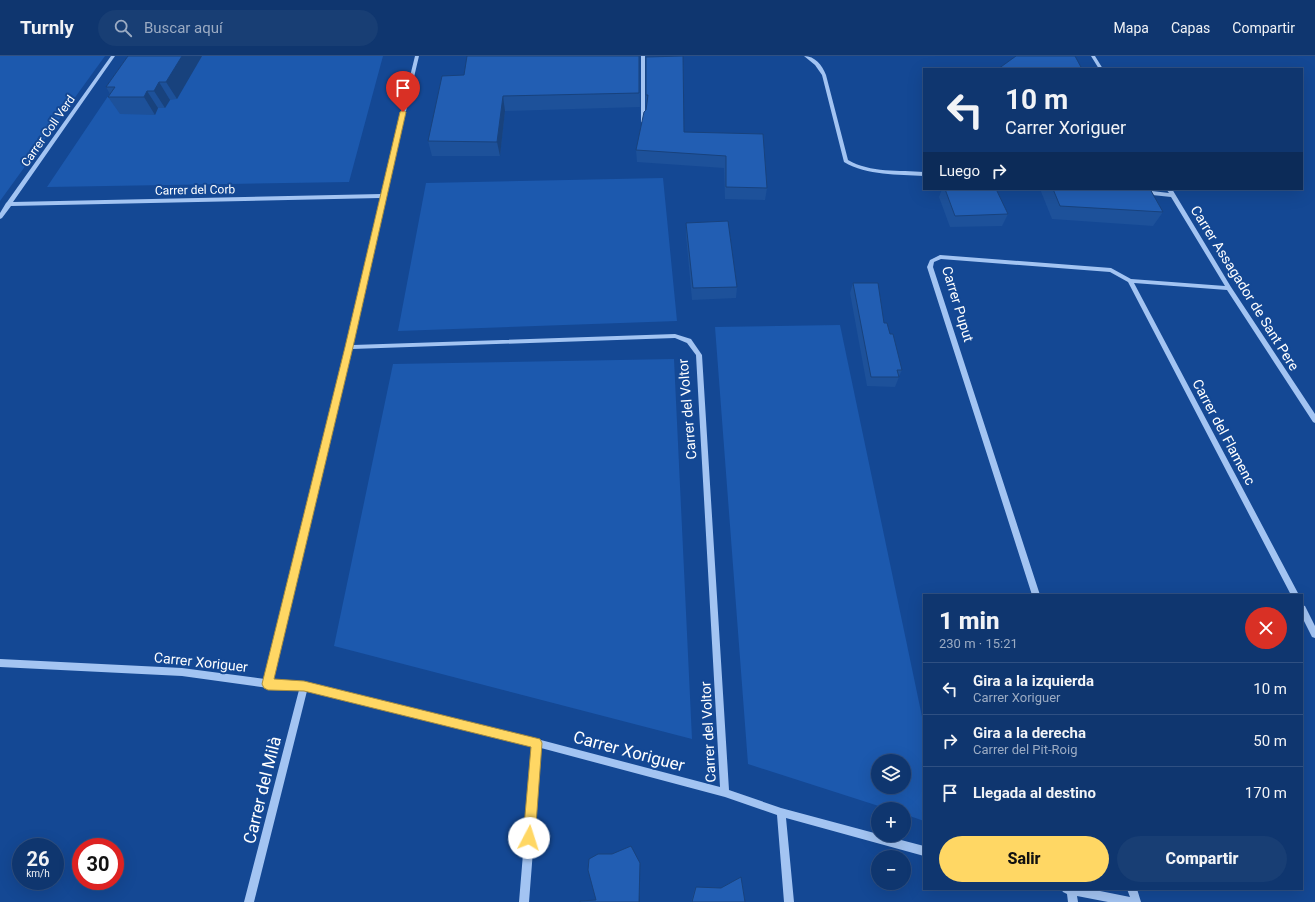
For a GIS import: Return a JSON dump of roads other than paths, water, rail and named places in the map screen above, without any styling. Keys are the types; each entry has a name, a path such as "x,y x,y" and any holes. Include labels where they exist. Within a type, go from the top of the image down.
{"street":[{"name":"Carrer Coll Verd","path":"0,217 113,56"},
{"path":"268,684 417,56"},
{"path":"643,56 643,122"},
{"path":"806,56 812,59 820,67 824,75 846,161 851,165 862,169 923,174"},
{"path":"1093,56 1100,68"},
{"path":"1134,192 1171,192"},
{"name":"Carrer Assagador de Sant Pere","path":"1171,192 1229,288 1315,420"},
{"name":"Carrer del Corb","path":"8,204 383,196"},
{"name":"Carrer Puput","path":"1036,594 930,267 932,261 940,257 1110,270 1130,280 1229,288"},
{"name":"Carrer del Flamenc","path":"1130,280 1294,594"},
{"name":"Carrer del Voltor","path":"349,347 675,336 689,341 699,355 724,793"},
{"path":"1303,611 1315,634"},
{"name":"Carrer Xoriguer","path":"0,664 182,672 268,684 304,686 536,743 724,793 781,812 923,851"},
{"name":"Carrer del Milà","path":"249,902 304,686"},
{"path":"524,902 536,743"},
{"path":"781,812 789,902"},
{"path":"1068,890 1073,902"},
{"path":"1068,890 1132,902"},
{"path":"1132,890 1136,902"}]}
